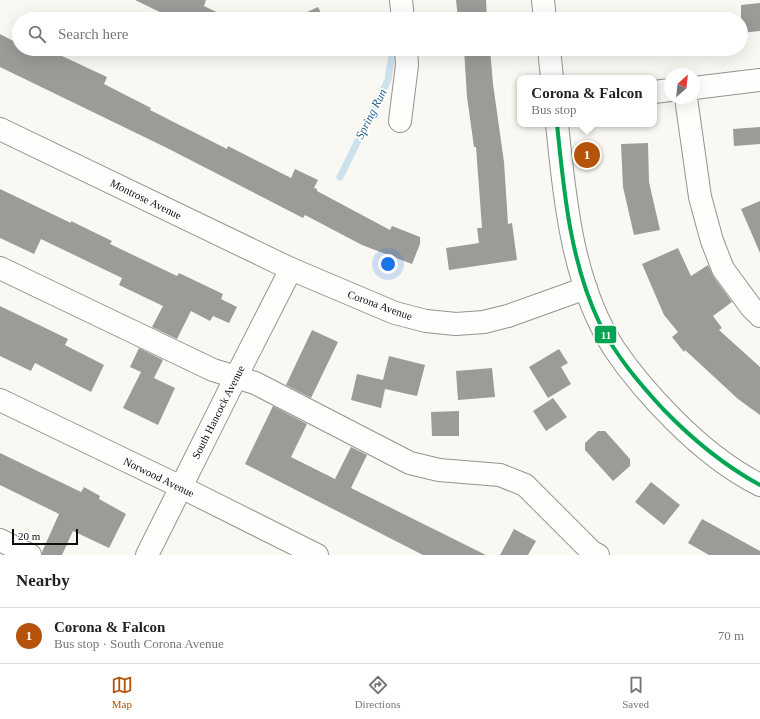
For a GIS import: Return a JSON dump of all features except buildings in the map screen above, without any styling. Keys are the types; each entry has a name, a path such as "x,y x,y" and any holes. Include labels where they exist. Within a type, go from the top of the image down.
{"street":[{"path":"401,0 402,12"},
{"path":"543,0 544,12"},
{"path":"400,121 407,65 406,56"},
{"path":"550,56 552,75"},
{"path":"700,87 760,80"},
{"path":"687,104 700,197 712,241 723,269 751,307 760,316"},
{"path":"557,127 569,226 586,288 599,319 615,350 663,409 688,434 722,462 760,485"},
{"name":"Montrose Avenue","path":"0,129 291,269"},
{"path":"0,268 213,370 255,383 410,463 439,470 500,475 525,485 592,552 598,555"},
{"name":"Corona Avenue","path":"291,269 395,313 426,321 456,324 484,322 508,316 586,288"},
{"name":"South Hancock Avenue","path":"147,555 291,269"},
{"name":"Norwood Avenue","path":"0,400 181,487 317,555"},
{"path":"0,540 30,555"}],"waterway":[{"name":"Spring Run","path":"340,177 388,80 392,56"}],"transit line":[{"name":"11","path":"557,127 562,175 575,251 590,300 606,336 637,379 674,420 708,451 733,469 760,485"}],"place":[{"name":"Corona & Falcon","path":"587,155"}]}
